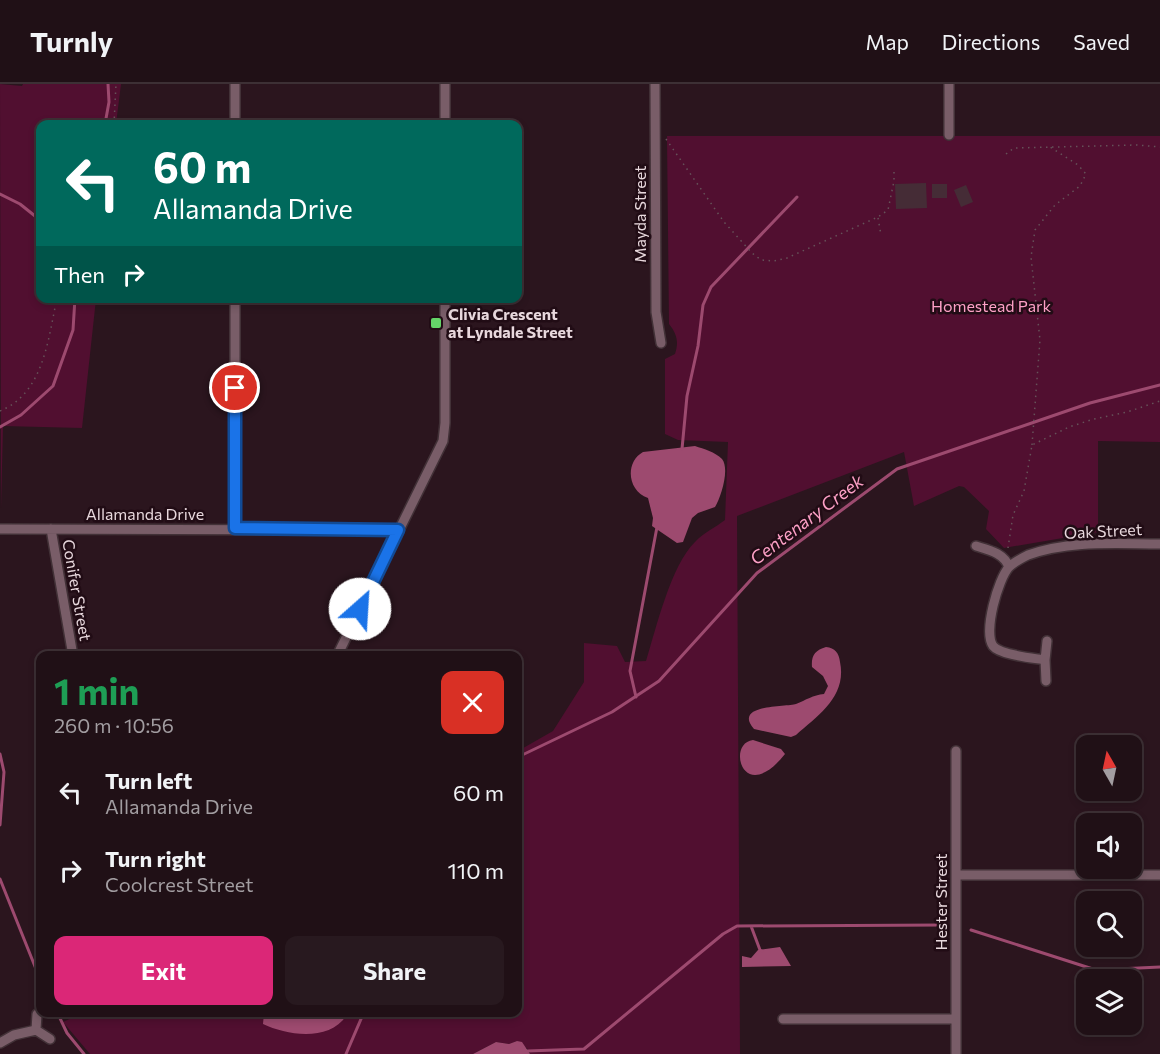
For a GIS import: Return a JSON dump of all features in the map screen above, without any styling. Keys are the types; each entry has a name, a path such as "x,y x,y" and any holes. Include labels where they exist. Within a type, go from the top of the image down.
{"street":[{"path":"235,84 235,120"},
{"path":"445,84 445,120"},
{"name":"Mayda Street","path":"655,84 656,312 661,344"},
{"path":"949,84 949,135"},
{"path":"235,303 235,528"},
{"path":"339,651 443,441 445,303"},
{"name":"Allamanda Drive","path":"0,529 398,530"},
{"name":"Conifer Street","path":"51,529 72,651"},
{"name":"Oak Street","path":"1008,564 1049,550 1086,544 1160,544"},
{"path":"976,546 997,553 1008,564 996,594 990,640 994,648 1045,660"},
{"path":"1047,641 1045,660 1047,681"},
{"name":"Hester Street","path":"956,751 956,1054"},
{"path":"956,875 1160,875"},
{"path":"36,1030 37,1017"},
{"path":"783,1019 956,1019"},
{"path":"0,1043 14,1035 36,1030 50,1039"}],"path":[{"path":"114,120 116,84"},
{"path":"666,139 724,222 761,260 774,261 787,258 878,217 888,210 894,181 894,168"},
{"path":"1006,154 1014,148 1136,145 1160,147"},
{"path":"1008,564 1013,515 1024,491 1032,445 1040,340 1031,257 1035,230 1054,205 1080,186 1086,174 1078,165 1050,147"},
{"path":"878,217 881,235"},
{"path":"0,411 9,408 26,394 39,370 47,348 56,303"},
{"path":"1032,445 1069,427 1160,401"}],"green space":[{"path":"0,84 22,86 23,84 121,84 116,120 36,120 36,303 96,303 82,428 3,426 1,508"},
{"name":"Homestead Park","path":"667,136 1160,136 1160,442 1098,441 1098,532 1004,548 986,529 989,511 964,487 959,486 914,506 904,452 737,516 740,1054 530,1054 529,1050 517,1041 509,1044 496,1042 473,1054 90,1054 63,1022 74,1017 522,1017 522,749 553,731 584,682 584,643 617,646 625,662 646,661 665,598 686,552 698,539 725,520 728,442 678,440 665,434 665,359 675,354 677,346 675,335 669,324"}],"shaded area":[{"path":"695,446 722,459 725,469 724,483 715,507 698,513 692,518 683,542 677,543 652,526 653,518 648,498 641,494 632,483 631,469 633,462 643,452"},
{"path":"826,647 832,648 838,654 841,674 835,695 822,712 791,737 754,729 749,721 750,715 755,711 796,704 824,694 828,686 823,676 812,667 812,663 816,652"},
{"path":"753,740 781,749 785,754 770,769 758,775 749,774 743,768 740,760 745,744"},
{"path":"780,947 791,966 742,967 742,956 751,958 758,950"},
{"path":"264,1017 345,1017 331,1029 309,1034 285,1031 263,1024"},
{"path":"496,1042 509,1044 522,1042 530,1054 473,1054"}],"building":[{"path":"926,183 927,208 896,209 895,184"},
{"path":"932,184 947,184 947,198 932,198"},
{"path":"966,185 973,202 961,207 954,190"}],"waterway":[{"path":"106,120 109,102 108,84"},
{"path":"0,194 20,204 36,217"},
{"path":"682,449 687,396 698,346 703,305 711,287 797,197"},
{"path":"0,427 21,415 53,386 73,330 75,303"},
{"name":"Centenary Creek","path":"522,755 612,712 659,681 757,573 897,469 1090,403 1160,385"},
{"path":"636,697 630,671 657,527"},
{"path":"0,754 4,772 0,825"},
{"path":"0,879 36,969"},
{"path":"527,1051 584,1049 723,934 737,926 941,925"},
{"path":"751,926 762,951"},
{"path":"971,930 1096,970 1160,967"},
{"path":"59,1017 67,1033 84,1054"},
{"name":"Centenary Creek","path":"346,1054 362,1017"}],"place":[{"name":"Clivia Crescent at Lyndale Street","path":"436,323"}],"route":[{"path":"235,388 235,528 398,530 360,609"}]}
